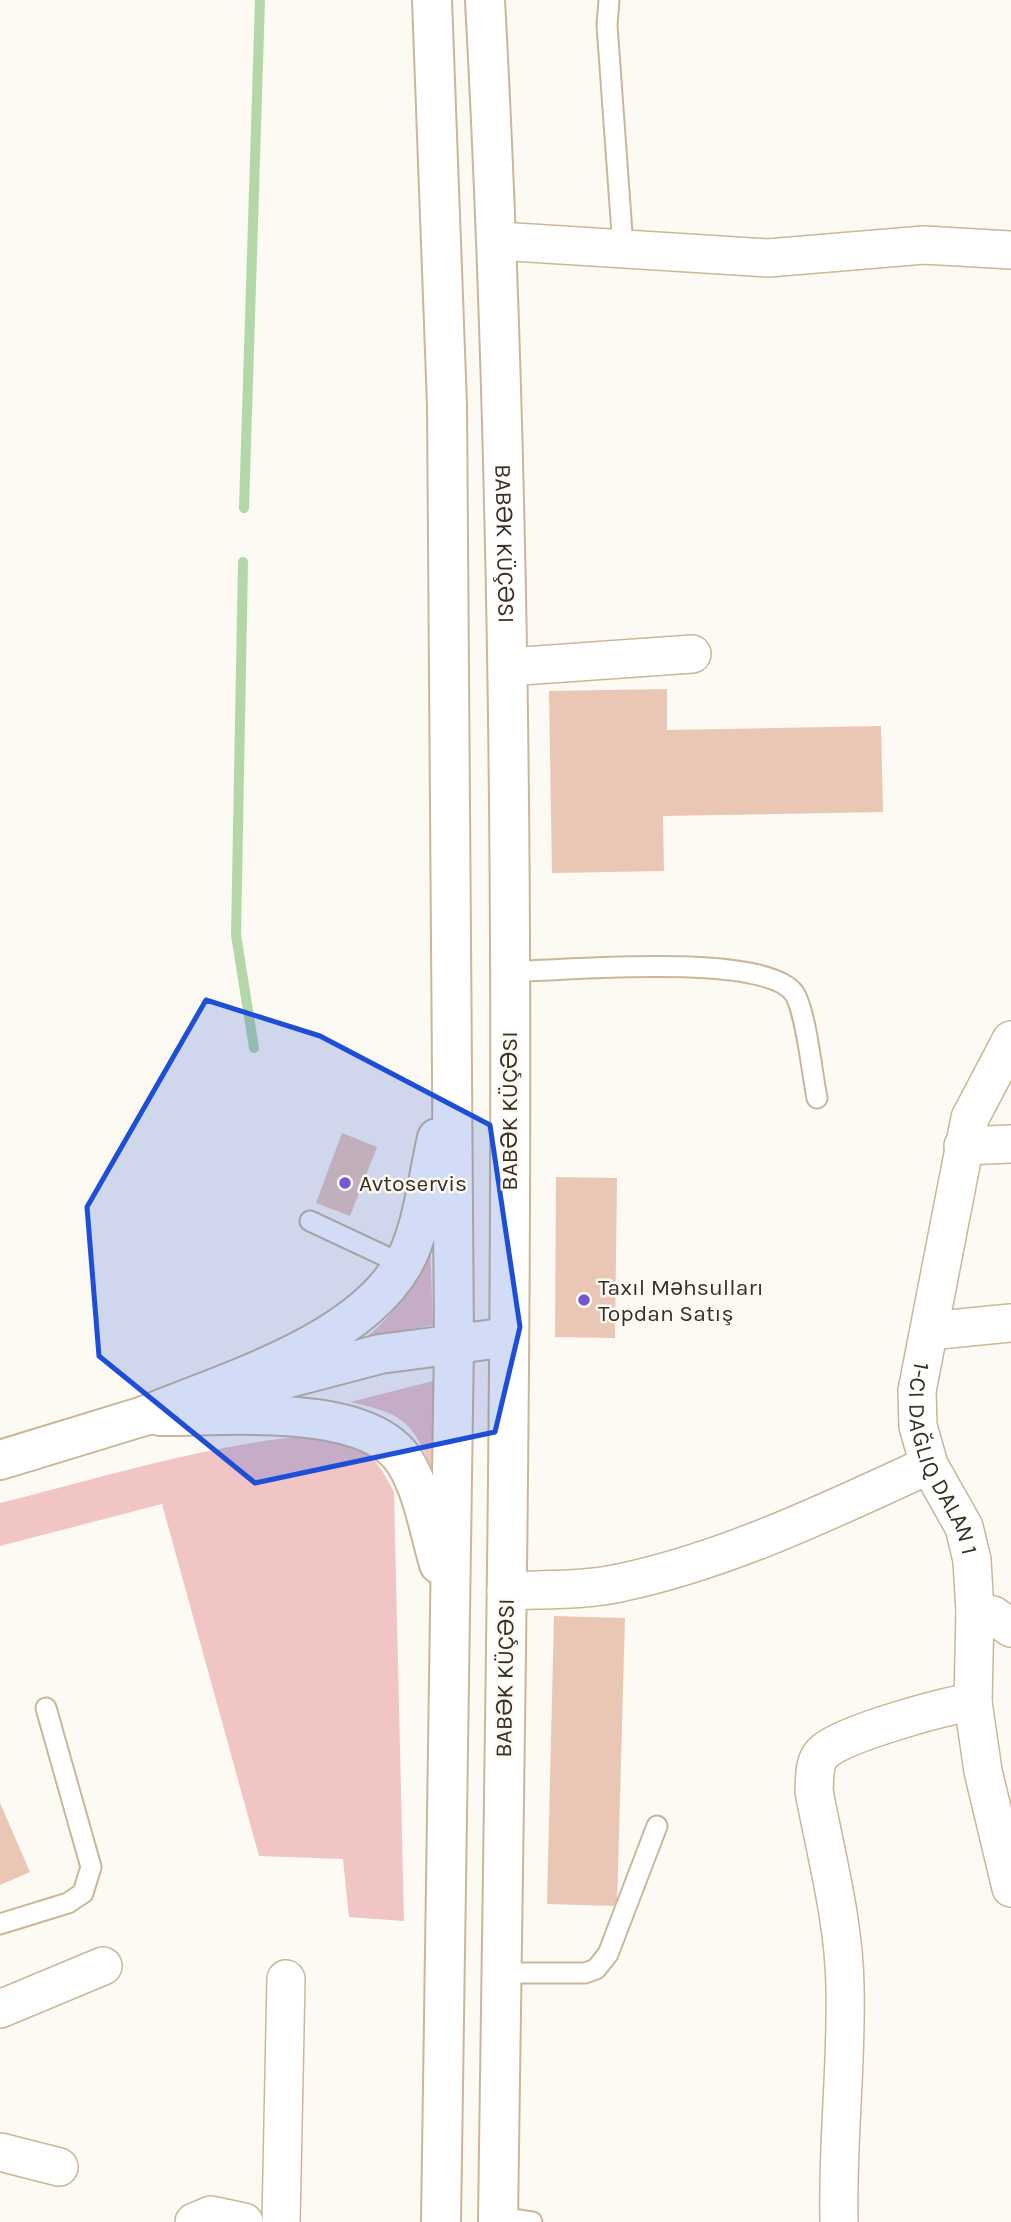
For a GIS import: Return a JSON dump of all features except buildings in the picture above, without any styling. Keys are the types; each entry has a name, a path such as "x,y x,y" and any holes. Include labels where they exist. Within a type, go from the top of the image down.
{"main road":[{"path":"432,0 447,405 454,1342 441,2222"},
{"name":"BABƏK KÜÇƏSI","path":"485,0 498,241 507,667 509,1337 501,1973 509,2220"},
{"path":"144,1416 311,1346 353,1319 386,1289 404,1265 413,1240 450,1085"},
{"path":"0,1460 144,1416 380,1354 454,1342 509,1337"},
{"path":"144,1416 310,1417 350,1424 386,1440 404,1461 416,1485 450,1598"}],"street":[{"path":"498,241 768,258 924,246 1011,250"},
{"path":"507,667 692,654"},
{"path":"1011,1040 980,1096 963,1146 917,1391 918,1426 929,1465 964,1527 972,1560 975,1612 973,1702 983,1771 1011,1888"},
{"path":"963,1146 1011,1144"},
{"path":"929,1331 1011,1323"},
{"path":"506,1591 621,1583 664,1572 826,1513 929,1465"},
{"path":"975,1612 993,1615 1011,1628"},
{"path":"839,2222 838,2170 845,1986 843,1943 814,1791 815,1767 824,1751 840,1742 943,1707 973,1702"},
{"path":"0,2009 103,1966"},
{"path":"281,2222 286,1979"},
{"path":"0,2151 59,2167"},
{"path":"194,2222 211,2215 244,2222"}],"lane":[{"path":"609,0 607,25 623,247"},
{"path":"509,972 688,966 738,970 779,980 794,993 800,1009 817,1098"},
{"path":"310,1221 404,1265"},
{"path":"0,1924 68,1903 83,1893 91,1867 46,1708"},
{"path":"501,1973 584,1973 596,1969 608,1954 657,1826"}],"highlighted area":[{"path":"206,1000 320,1036 490,1125 520,1327 495,1432 255,1483 99,1356 87,1207"}],"shaded area":[{"path":"430,1238 433,1325 367,1337 390,1314 406,1292"},
{"path":"433,1381 435,1479 421,1445 406,1424 385,1412 350,1402"},
{"path":"319,1435 365,1452 379,1466 394,1492 404,1921 349,1917 343,1859 259,1856 162,1504 0,1546 0,1503 199,1453"}],"waterway":[{"path":"244,508 260,0"},
{"path":"243,562 236,935 254,1048"}],"place":[{"name":"Avtoservis","path":"345,1183"},
{"name":"Taxıl Məhsulları Topdan Satış","path":"584,1300"}]}
